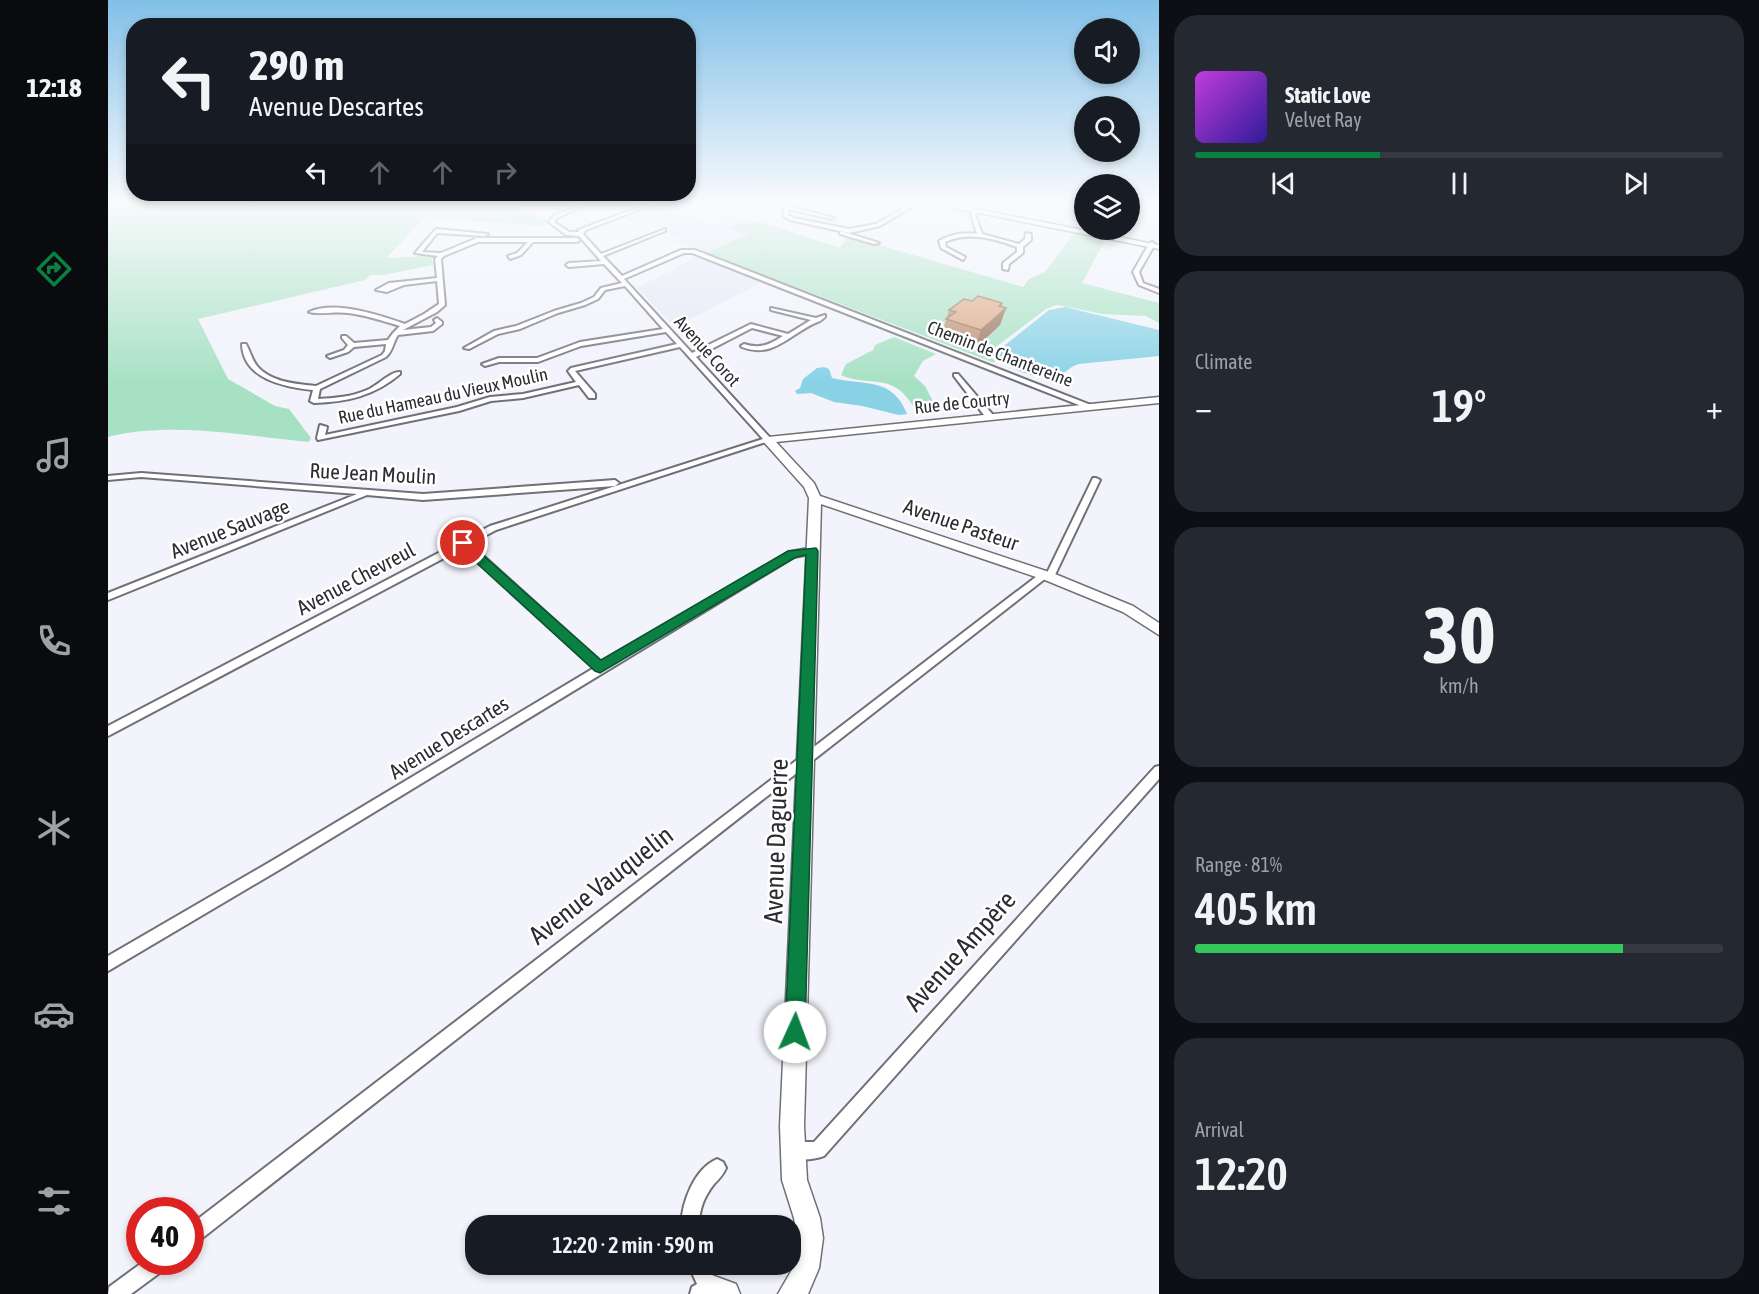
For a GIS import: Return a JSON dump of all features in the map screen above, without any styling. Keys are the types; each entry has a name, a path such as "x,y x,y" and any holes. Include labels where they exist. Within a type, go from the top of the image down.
{"street":[{"path":"244,345 254,368 267,376 291,385 317,388 384,356 388,352 389,342 397,333 442,305 438,262"},
{"path":"568,265 602,262"},
{"name":"Avenue Corot","path":"607,262 768,440"},
{"name":"Chemin de Chantereine","path":"467,348 496,332 518,328 556,312 583,304 596,298 603,289 625,281 661,262"},
{"name":"Chemin de Chantereine","path":"723,262 1092,407"},
{"path":"1006,270 1007,262"},
{"path":"1143,262 1136,272 1141,284 1159,291"},
{"path":"402,284 440,279"},
{"path":"744,346 752,349 768,348 820,318 773,309"},
{"path":"312,312 321,310 359,312 405,326"},
{"path":"397,333 433,329 440,323 437,320"},
{"path":"692,356 751,326 789,336"},
{"path":"485,364 499,360 538,360 580,344 668,330"},
{"path":"344,337 352,345"},
{"path":"330,356 346,351 352,345 389,342"},
{"name":"Rue du Hameau du Vieux Moulin","path":"592,396 571,371 573,369 681,345"},
{"path":"317,388 314,401 333,401 373,392 398,373"},
{"path":"956,375 990,417"},
{"name":"Rue du Hameau du Vieux Moulin","path":"323,427 321,438 459,409 490,399 523,396 581,383"},
{"name":"Rue de Courtry","path":"768,440 1158,400"},
{"path":"768,440 810,486 815,498"},
{"name":"Avenue Chevreul","path":"108,731 463,543 515,520 599,488 636,482 768,440"},
{"name":"Rue Jean Moulin","path":"108,478 141,475 423,497 599,488"},
{"name":"Avenue Vauquelin","path":"204,1226 1047,576 1096,480"},
{"name":"Avenue Sauvage","path":"108,597 366,494"},
{"name":"Avenue Daguerre","path":"792,1294 807,1265 810,1243 808,1220 795,1186 793,1078 815,498"},
{"name":"Avenue Pasteur","path":"815,498 1047,576 1128,609 1159,630"},
{"path":"463,543 600,668"},
{"name":"Avenue Descartes","path":"108,964 273,868 600,668 792,554 812,551"},
{"name":"Avenue Ampère","path":"794,1151 818,1150 1159,771"},
{"path":"692,1215 694,1198 704,1181 717,1168"},
{"path":"116,1294 142,1275"}],"shaded area":[{"path":"687,262 716,262 764,281 675,327 637,288"}],"green space":[{"path":"108,262 433,262 433,265 384,275 370,275 365,280 198,319 228,379 275,406 289,409 311,438 309,442 183,430 133,432 108,437"},
{"path":"732,262 939,262 1023,287 1029,279 1045,272 1052,262 1093,262 1082,283 1159,303 1159,323 1146,316 1103,314 1057,305 1046,309 997,346 991,352 991,357 996,362"},
{"path":"894,337 936,354 923,361 914,376 925,386 937,409 915,409 907,397 890,385 841,375 846,364 873,350 875,345"}],"water":[{"path":"1065,307 1159,330 1159,356 1079,364 1061,375 1051,377 1026,373 1010,367 998,358 996,354 1000,349 1049,310"},
{"path":"817,368 829,369 832,378 885,388 901,402 907,414 899,415 834,402 811,393 797,394 795,391 800,388 803,379"}],"building":[{"path":"978,296 1002,303 999,306 1006,308 981,330 946,319 956,312 949,310 964,299 972,301"}],"route":[{"path":"463,543 600,668 792,554 802,550 812,551 795,1032"}]}
